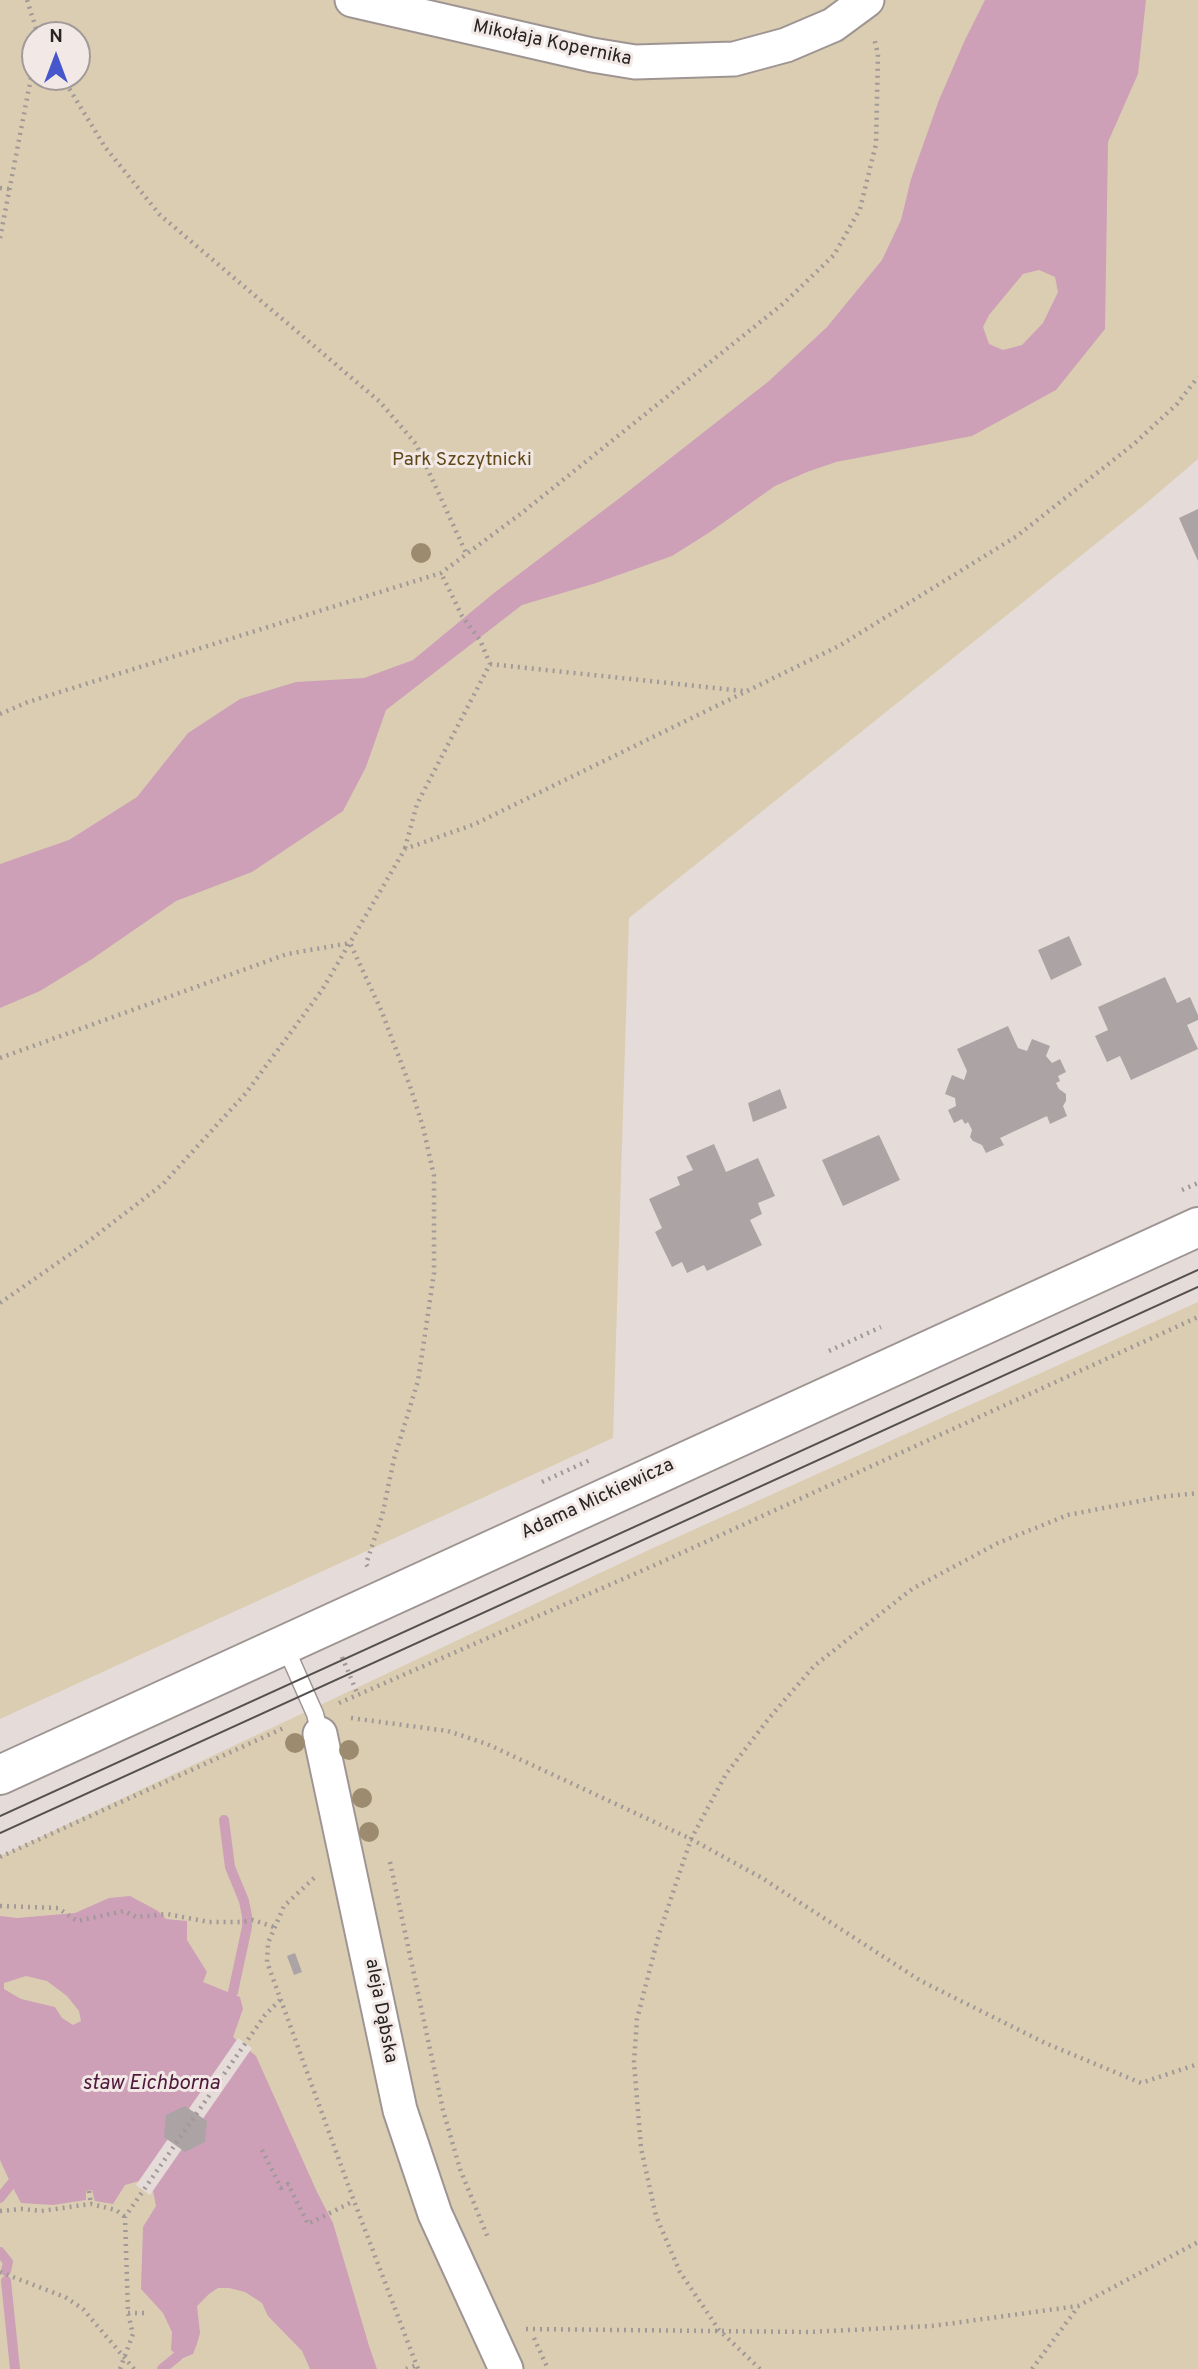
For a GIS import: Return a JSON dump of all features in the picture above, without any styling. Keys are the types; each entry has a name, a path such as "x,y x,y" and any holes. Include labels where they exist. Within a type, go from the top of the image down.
{"main road":[{"name":"Adama Mickiewicza","path":"0,1774 1198,1227"}],"street":[{"name":"Mikołaja Kopernika","path":"352,0 593,55 635,62 734,59 786,45 833,25 866,1"},
{"name":"aleja Dąbska","path":"317,1724 400,2110 435,2214 499,2355"}],"lane":[{"name":"aleja Dąbska","path":"284,1644 317,1724"}],"path":[{"path":"27,0 34,21"},
{"path":"0,713 441,573 688,382 784,303 834,255 860,209 876,144 878,54 866,1"},
{"path":"0,238 28,91"},
{"path":"71,91 105,147 160,215 380,402 416,444 467,555"},
{"path":"0,188 9,189"},
{"path":"405,849 475,824 839,646 1017,536 1135,443 1177,404 1198,377"},
{"path":"441,573 462,616 480,640 490,664"},
{"path":"490,664 745,692"},
{"path":"0,1303 89,1241 163,1184 246,1093 322,990 405,849 417,804 490,664"},
{"path":"0,1058 287,954 350,943"},
{"path":"350,943 381,1010 410,1086 434,1175 434,1273 418,1381 394,1459 382,1516 366,1564"},
{"path":"0,1857 317,1724 358,1695 656,1565 1198,1317"},
{"path":"760,2369 719,2330 680,2272 656,2216 641,2148 635,2099 637,2019 659,1934 691,1839 726,1774 814,1666 912,1589 998,1543 1068,1515 1160,1497 1198,1493"},
{"path":"338,1646 358,1695"},
{"path":"317,1724 448,1731 487,1744 691,1839 762,1878 921,1981 1045,2043 1141,2083 1198,2064"},
{"path":"390,1862 443,2110 460,2169 490,2243"},
{"path":"324,1868 284,1906 268,1943 267,1962 418,2367 406,2369"},
{"path":"0,1906 58,1908 77,1921 124,1911 136,1917 167,1914 209,1922 253,1920 274,1927"},
{"path":"120,2369 133,2334 128,2313 125,2217 265,2015 280,2000"},
{"path":"262,2150 281,2188 288,2185 308,2224 354,2201"},
{"path":"89,2191 90,2204"},
{"path":"0,2211 41,2211 90,2204 116,2210 125,2217"},
{"path":"499,2355 529,2328 808,2332 932,2326 1079,2306 1198,2242"},
{"path":"0,2272 65,2297 83,2309 134,2369"},
{"path":"1032,2369 1079,2306"},
{"path":"128,2313 147,2313"},
{"path":"529,2328 548,2369"}],"green space":[{"name":"Park Szczytnicki","path":"0,0 1198,0 1198,459 629,918 613,1438 0,1719"},
{"path":"1198,1302 1198,2369 0,2369 0,1856 651,1549"}],"water":[{"path":"985,0 1146,0 1138,74 1108,142 1105,329 1056,390 972,436 836,462 807,472 775,486 672,556 522,605 386,710 366,767 343,811 252,872 176,901 40,991 0,1008 0,864 69,840 137,797 188,733 240,699 296,682 364,678 413,660 494,593 769,381 827,327 882,260 901,220 911,179 939,100","holes":["1039,270 1055,277 1058,292 1043,323 1022,345 1003,350 989,344 983,327 989,315 1023,274"]},
{"name":"staw Eichborna","path":"130,1896 158,1911 166,1919 187,1921 187,1940 207,1972 203,1982 240,1997 243,2009 233,2037 256,2056 333,2223 377,2369 310,2369 302,2351 268,2316 262,2303 245,2292 229,2288 218,2288 197,2306 200,2333 197,2344 193,2354 181,2359 171,2350 172,2332 163,2313 141,2289 143,2227 156,2206 153,2191 139,2181 125,2185 113,2204 95,2201 92,2190 86,2191 86,2200 53,2205 21,2203 0,2160 0,1916 17,1918 75,1913 109,1898","holes":["26,1976 47,1981 67,1996 79,2011 81,2021 73,2025 62,2018 55,2007 21,1999 4,1989 4,1983"]}],"pier":[{"path":"238,2038 252,2048 150,2195 136,2185"}],"building":[{"path":"1198,509 1198,561 1179,518"},
{"path":"1069,936 1082,965 1051,980 1038,950"},
{"path":"1165,977 1177,1003 1190,997 1198,1020 1187,1025 1198,1049 1131,1080 1120,1056 1107,1062 1095,1036 1108,1030 1098,1007"},
{"path":"1008,1026 1018,1048 1027,1051 1032,1039 1050,1046 1046,1056 1052,1063 1060,1059 1066,1072 1058,1076 1060,1081 1056,1083 1066,1094 1063,1106 1067,1116 1050,1124 1047,1116 1000,1138 1004,1145 986,1153 982,1145 970,1137 972,1130 968,1122 965,1124 962,1119 954,1123 948,1110 956,1106 955,1098 945,1094 952,1075 964,1080 967,1071 957,1049"},
{"path":"780,1089 787,1108 753,1122 748,1103"},
{"path":"879,1135 900,1180 843,1206 822,1160"},
{"path":"714,1144 726,1172 758,1158 775,1196 758,1203 762,1214 750,1220 762,1245 707,1271 704,1265 687,1273 682,1262 672,1267 655,1232 662,1228 649,1199 680,1185 677,1177 693,1170 686,1156"},
{"path":"295,1953 302,1972 294,1975 287,1956"},
{"path":"185,2106 207,2121 205,2142 185,2152 164,2137 166,2115"}],"waterway":[{"path":"224,1820 230,1867 247,1916 233,1992"},
{"path":"0,2198 11,2184"},
{"path":"0,2252 8,2262 6,2271"},
{"path":"6,2281 15,2369"},
{"path":"162,2369 178,2356"}],"tram line":[{"path":"0,1816 1198,1270"},
{"path":"0,1833 1198,1287"}]}
